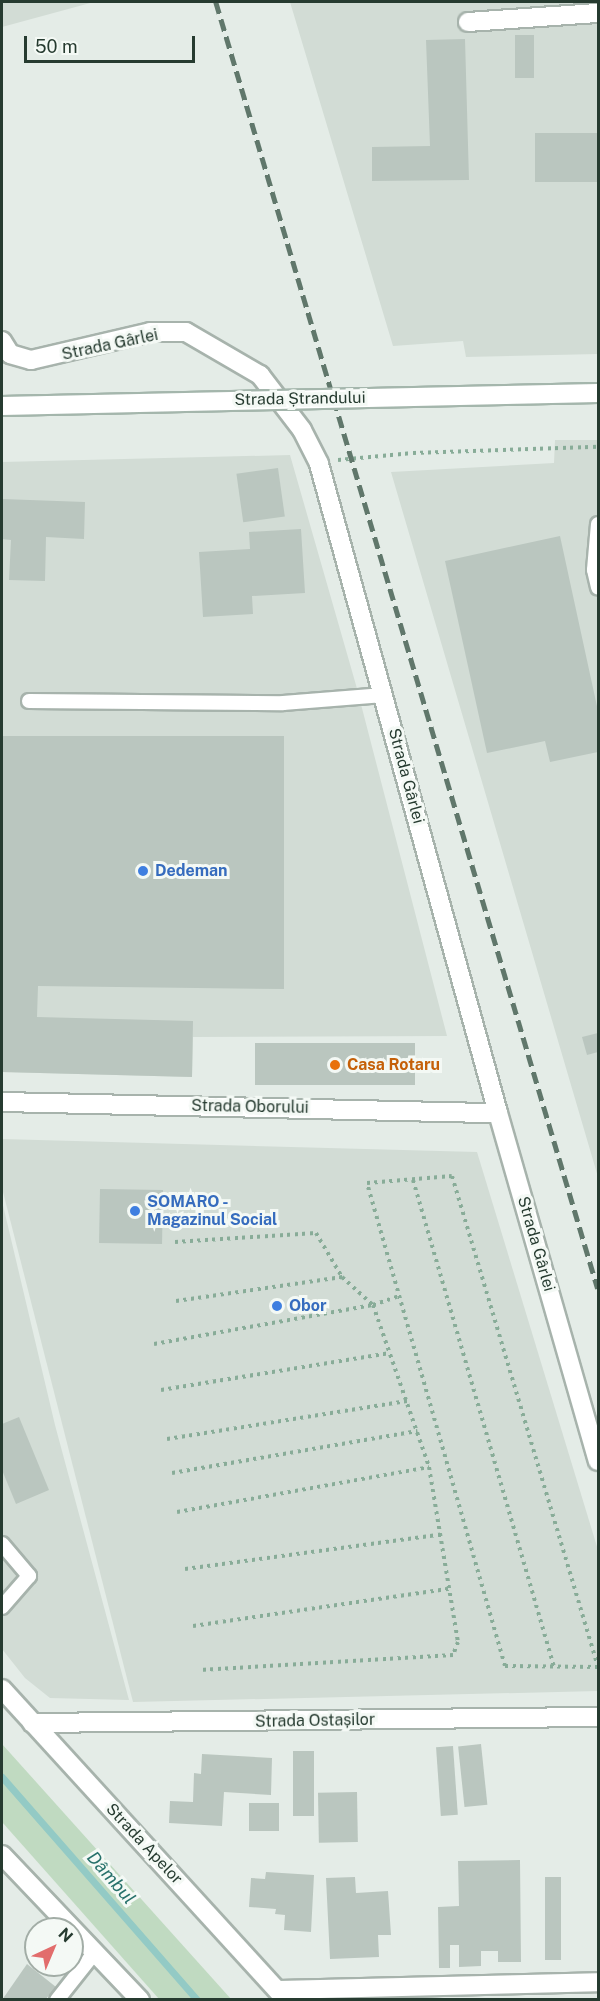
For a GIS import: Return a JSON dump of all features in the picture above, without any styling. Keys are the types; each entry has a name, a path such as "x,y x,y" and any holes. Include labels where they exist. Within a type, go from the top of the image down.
{"street":[{"path":"468,22 598,13"},
{"name":"Strada Gârlei","path":"2,341 10,354 31,360 150,332 186,333 260,375 302,430 320,464 498,1113 598,1461"},
{"name":"Strada Ștrandului","path":"2,406 598,393"},
{"name":"Strada Oborului","path":"2,1102 498,1113"},
{"name":"Strada Apelor","path":"2,1689 282,1995"},
{"name":"Strada Ostașilor","path":"32,1723 598,1717"},
{"path":"2,1855 140,2000"},
{"path":"282,1995 598,1982"}],"lane":[{"path":"598,524 594,570 598,588"},
{"path":"29,701 283,703 384,695"},
{"path":"2,1544 29,1576 2,1607"},
{"path":"57,2000 95,1952"}],"path":[{"path":"320,464 413,453 598,447"},
{"path":"452,1176 598,1667 505,1666 399,1296 367,1183 452,1176"},
{"path":"413,1180 554,1667"},
{"path":"176,1242 316,1233 342,1276 373,1305 429,1467 452,1588 458,1642 453,1655 199,1670"},
{"path":"176,1301 342,1276"},
{"path":"154,1344 373,1305 399,1296"},
{"path":"161,1390 390,1353"},
{"path":"167,1439 407,1401"},
{"path":"172,1473 417,1431"},
{"path":"177,1512 429,1467"},
{"path":"185,1569 443,1534"},
{"path":"193,1626 452,1588"}],"shaded area":[{"path":"2,2 94,2 2,27"},
{"path":"290,2 598,2 598,354 466,357 463,341 393,346"},
{"path":"555,440 598,440 598,1177 391,472 554,463"},
{"path":"290,455 356,685 447,1036 193,1037 192,1077 2,1072 2,462"},
{"name":"Obor","path":"2,1139 477,1152 598,1550 598,1691 133,1702 2,1188"},
{"path":"2,1201 55,1425 129,1700 50,1698 25,1678 2,1649"}],"green space":[{"path":"2,1744 231,1999 159,1999 2,1822"}],"building":[{"path":"515,35 534,35 534,78 515,78"},
{"path":"465,39 469,180 372,181 372,147 430,146 426,40"},
{"path":"535,133 598,133 598,182 535,182"},
{"path":"278,468 285,517 243,522 236,474"},
{"path":"2,499 85,502 84,539 46,537 45,581 9,580 11,540 2,539"},
{"path":"301,529 305,593 252,596 253,614 203,617 199,552 250,549 249,532"},
{"path":"560,536 598,711 598,752 550,762 545,741 487,753 445,561"},
{"name":"Dedeman","path":"2,736 284,736 284,989 38,986 37,1017 193,1021 192,1077 2,1072"},
{"path":"598,1033 598,1052 587,1055 582,1037"},
{"name":"Casa Rotaru","path":"255,1043 415,1043 415,1085 255,1085"},
{"path":"100,1189 163,1190 162,1244 99,1243"},
{"path":"19,1417 49,1490 16,1504 2,1470 2,1424"},
{"path":"481,1744 487,1805 465,1807 458,1746"},
{"path":"453,1746 458,1815 441,1816 436,1747"},
{"path":"293,1751 314,1751 314,1816 293,1816"},
{"path":"202,1754 272,1758 271,1795 224,1792 222,1826 169,1823 170,1801 193,1802 194,1773 201,1774"},
{"path":"357,1792 358,1842 319,1843 318,1793"},
{"path":"249,1803 279,1803 279,1831 249,1831"},
{"path":"520,1860 521,1962 498,1962 498,1951 481,1951 481,1966 459,1967 459,1945 450,1945 450,1968 439,1968 438,1907 459,1906 458,1861"},
{"path":"266,1872 314,1875 311,1932 284,1930 285,1915 275,1914 276,1909 249,1907 251,1878 265,1879"},
{"path":"355,1877 356,1893 388,1891 391,1935 378,1935 379,1957 330,1959 326,1878"},
{"path":"545,1877 561,1877 561,1960 545,1960"},
{"path":"24,1968 24,1977 43,1977 56,1987 45,2000 2,2000"}],"waterway":[{"name":"Dâmbul","path":"2,1777 197,2000"}],"railway":[{"path":"216,2 598,1289"}],"place":[{"name":"Dedeman","path":"143,871"},
{"name":"Casa Rotaru","path":"335,1065"},
{"name":"SOMARO - Magazinul Social","path":"135,1211"},
{"name":"Obor","path":"277,1306"}]}
